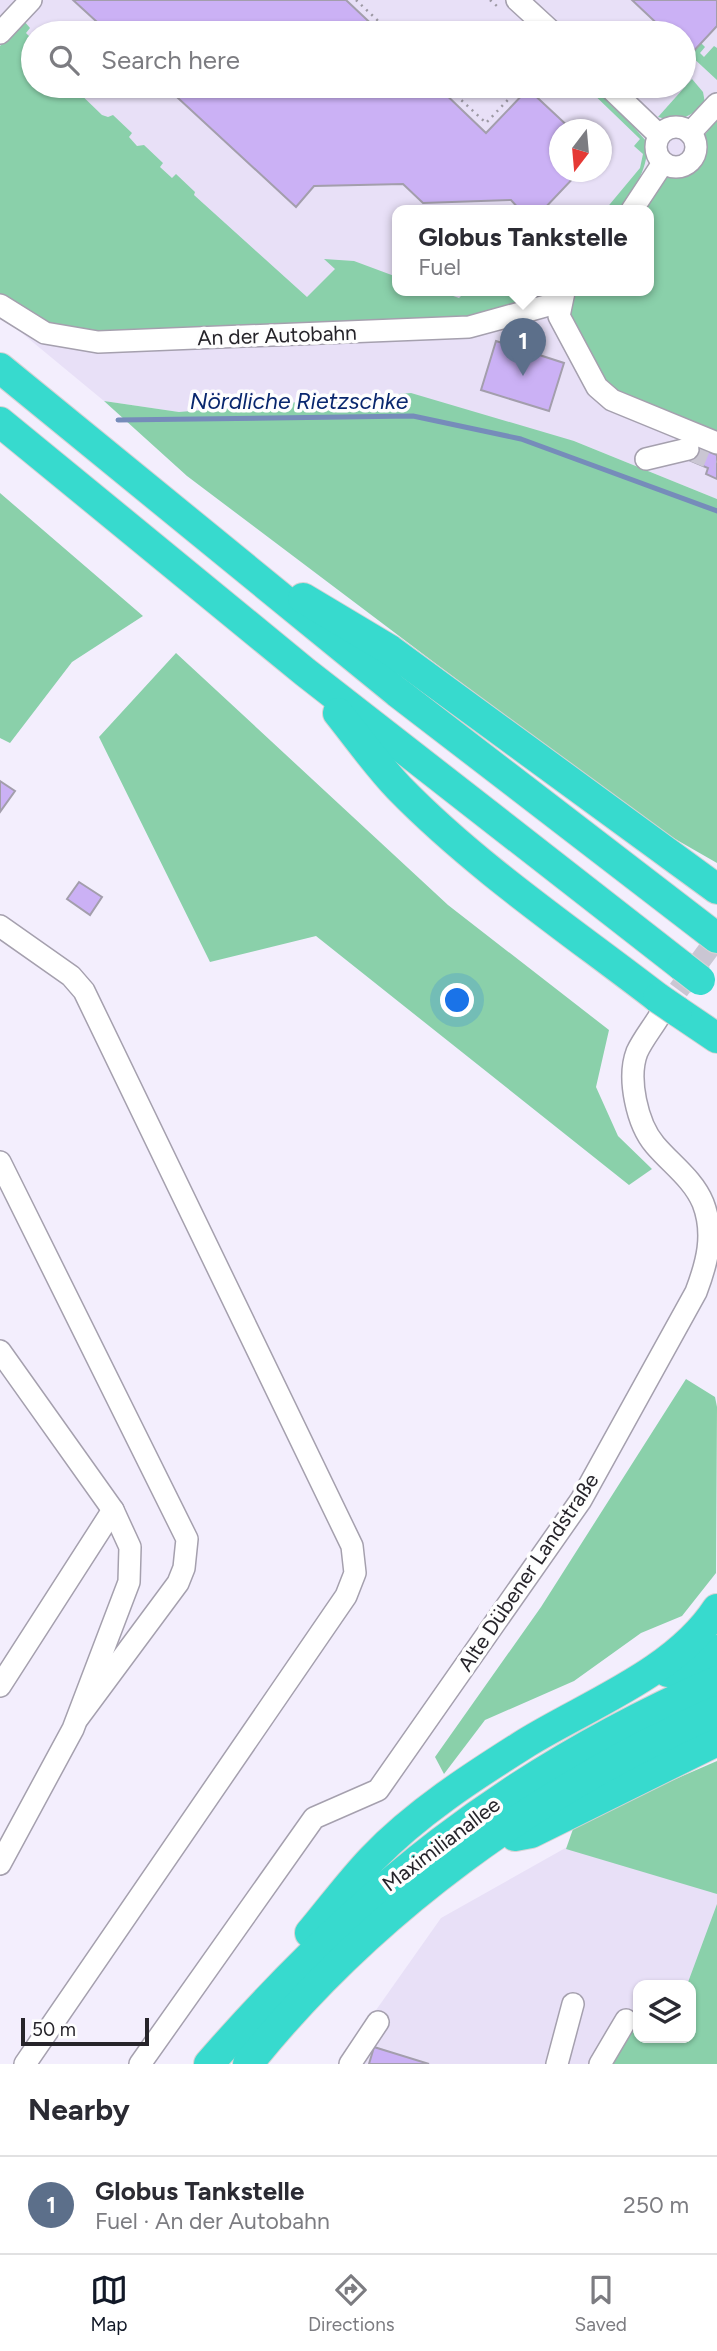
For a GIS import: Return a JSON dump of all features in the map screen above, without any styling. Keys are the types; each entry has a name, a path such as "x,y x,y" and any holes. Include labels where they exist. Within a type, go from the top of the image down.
{"highway":[{"path":"0,368 226,555 557,817 713,934"},
{"path":"0,422 305,672 700,979"},
{"path":"226,555 390,650 717,889"},
{"path":"305,672 398,787 479,860 672,1011 717,1051"},
{"path":"672,1011 717,1038"},
{"path":"620,1691 690,1640 717,1609"},
{"path":"292,1972 301,1944 346,1887 400,1832 449,1794 527,1742 620,1691 717,1650"},
{"name":"Maximilianallee","path":"209,2064 292,1972 390,1880 454,1829 543,1771 624,1725 717,1681"},
{"name":"Maximilianallee","path":"248,2064 370,1935 487,1841 554,1796 666,1734 717,1711"},
{"path":"487,1841 531,1833 717,1741"}],"street":[{"path":"0,33 31,0"},
{"path":"517,0 540,21"},
{"path":"620,98 659,135"},
{"path":"690,133 717,104"},
{"path":"673,127 690,133 696,145 693,159 677,168 663,163 656,153 659,135 673,127"},
{"path":"635,205 663,163"},
{"name":"An der Autobahn","path":"0,305 45,333 98,342 469,327 563,296 559,316 564,331 597,387 604,394 612,400 717,443"},
{"path":"646,459 688,449"},
{"path":"0,926 71,976 84,991 352,1546 355,1573 346,1596 25,2064"},
{"name":"Alte Dübener Landstraße","path":"140,2064 314,1818 378,1790 581,1500 696,1292 708,1261 709,1231 703,1203 688,1179 653,1143 640,1115 634,1085 636,1054 672,1011"},
{"path":"0,1162 187,1539 184,1568 178,1583 78,1718"},
{"path":"0,1351 113,1510 130,1547 129,1582 78,1718 0,1864"},
{"path":"0,1686 113,1510"},
{"path":"556,2064 573,2004"},
{"path":"600,2064 626,2020"},
{"path":"350,2064 378,2022"}],"path":[{"path":"356,0 378,21"},
{"path":"459,98 486,123 510,98"}],"shaded area":[{"path":"0,0 717,0 717,499 574,441 179,412 104,401 0,315"},
{"path":"601,1828 717,1861 717,2064 338,2064 441,1918"}],"green space":[{"path":"21,24 21,98 84,98 102,115 113,115 132,133 129,137 137,146 144,145 163,163 160,167 172,178 176,174 195,192 194,195 307,297 335,269 324,259 354,261 392,275 392,296 534,296 480,317 97,334 48,325 0,296 0,46"},
{"path":"701,43 705,47 700,53 704,57 714,46 717,48 717,80 696,61 696,48"},
{"path":"696,84 703,92 705,103 684,118 658,117 675,98 696,98"},
{"path":"597,98 608,98 646,141 647,150 643,169 623,205 609,205 640,168 643,154 634,146 640,139"},
{"path":"717,119 717,435 626,399 597,373 570,321 572,296 654,296 654,205 647,205 667,177 692,167 699,157 704,136"},
{"path":"411,393 574,441 717,499 717,863 649,824 423,654 187,476 104,401 179,412"},
{"path":"0,493 143,616 72,662 10,743 0,738"},
{"path":"176,653 448,905 609,1030 596,1087 618,1136 652,1169 629,1185 316,936 210,962 99,737"},
{"path":"686,1379 715,1397 717,1407 716,1573 682,1616 641,1633 574,1681 485,1720 444,1774 435,1757 541,1607"},
{"path":"717,1761 717,1894 566,1849 573,1829 618,1804"},
{"path":"717,1904 717,2064 607,2064 633,2024 633,2043 696,2043 696,1980 689,1980"}],"building":[{"path":"73,0 346,0 368,21 96,21"},
{"path":"632,0 717,0 717,26 696,49 696,21 654,21"},
{"path":"178,98 450,98 486,133 519,98 538,98 560,119 549,119 549,182 570,182 548,205 516,205 511,200 423,203 403,184 314,186 296,207"},
{"path":"496,341 564,363 549,411 481,390"},
{"path":"690,444 717,455 717,479 706,474 708,468 684,458"},
{"path":"0,781 15,791 0,812"},
{"path":"79,882 102,897 90,915 67,899"},
{"path":"374,2047 429,2064 369,2064"}],"waterway":[{"name":"Nördliche Rietzschke","path":"118,420 413,416 521,439 717,511"}],"tunnel":[{"path":"688,449 717,461"},
{"path":"660,1015 717,938"}],"place":[{"name":"Globus Tankstelle","path":"523,376"}]}
